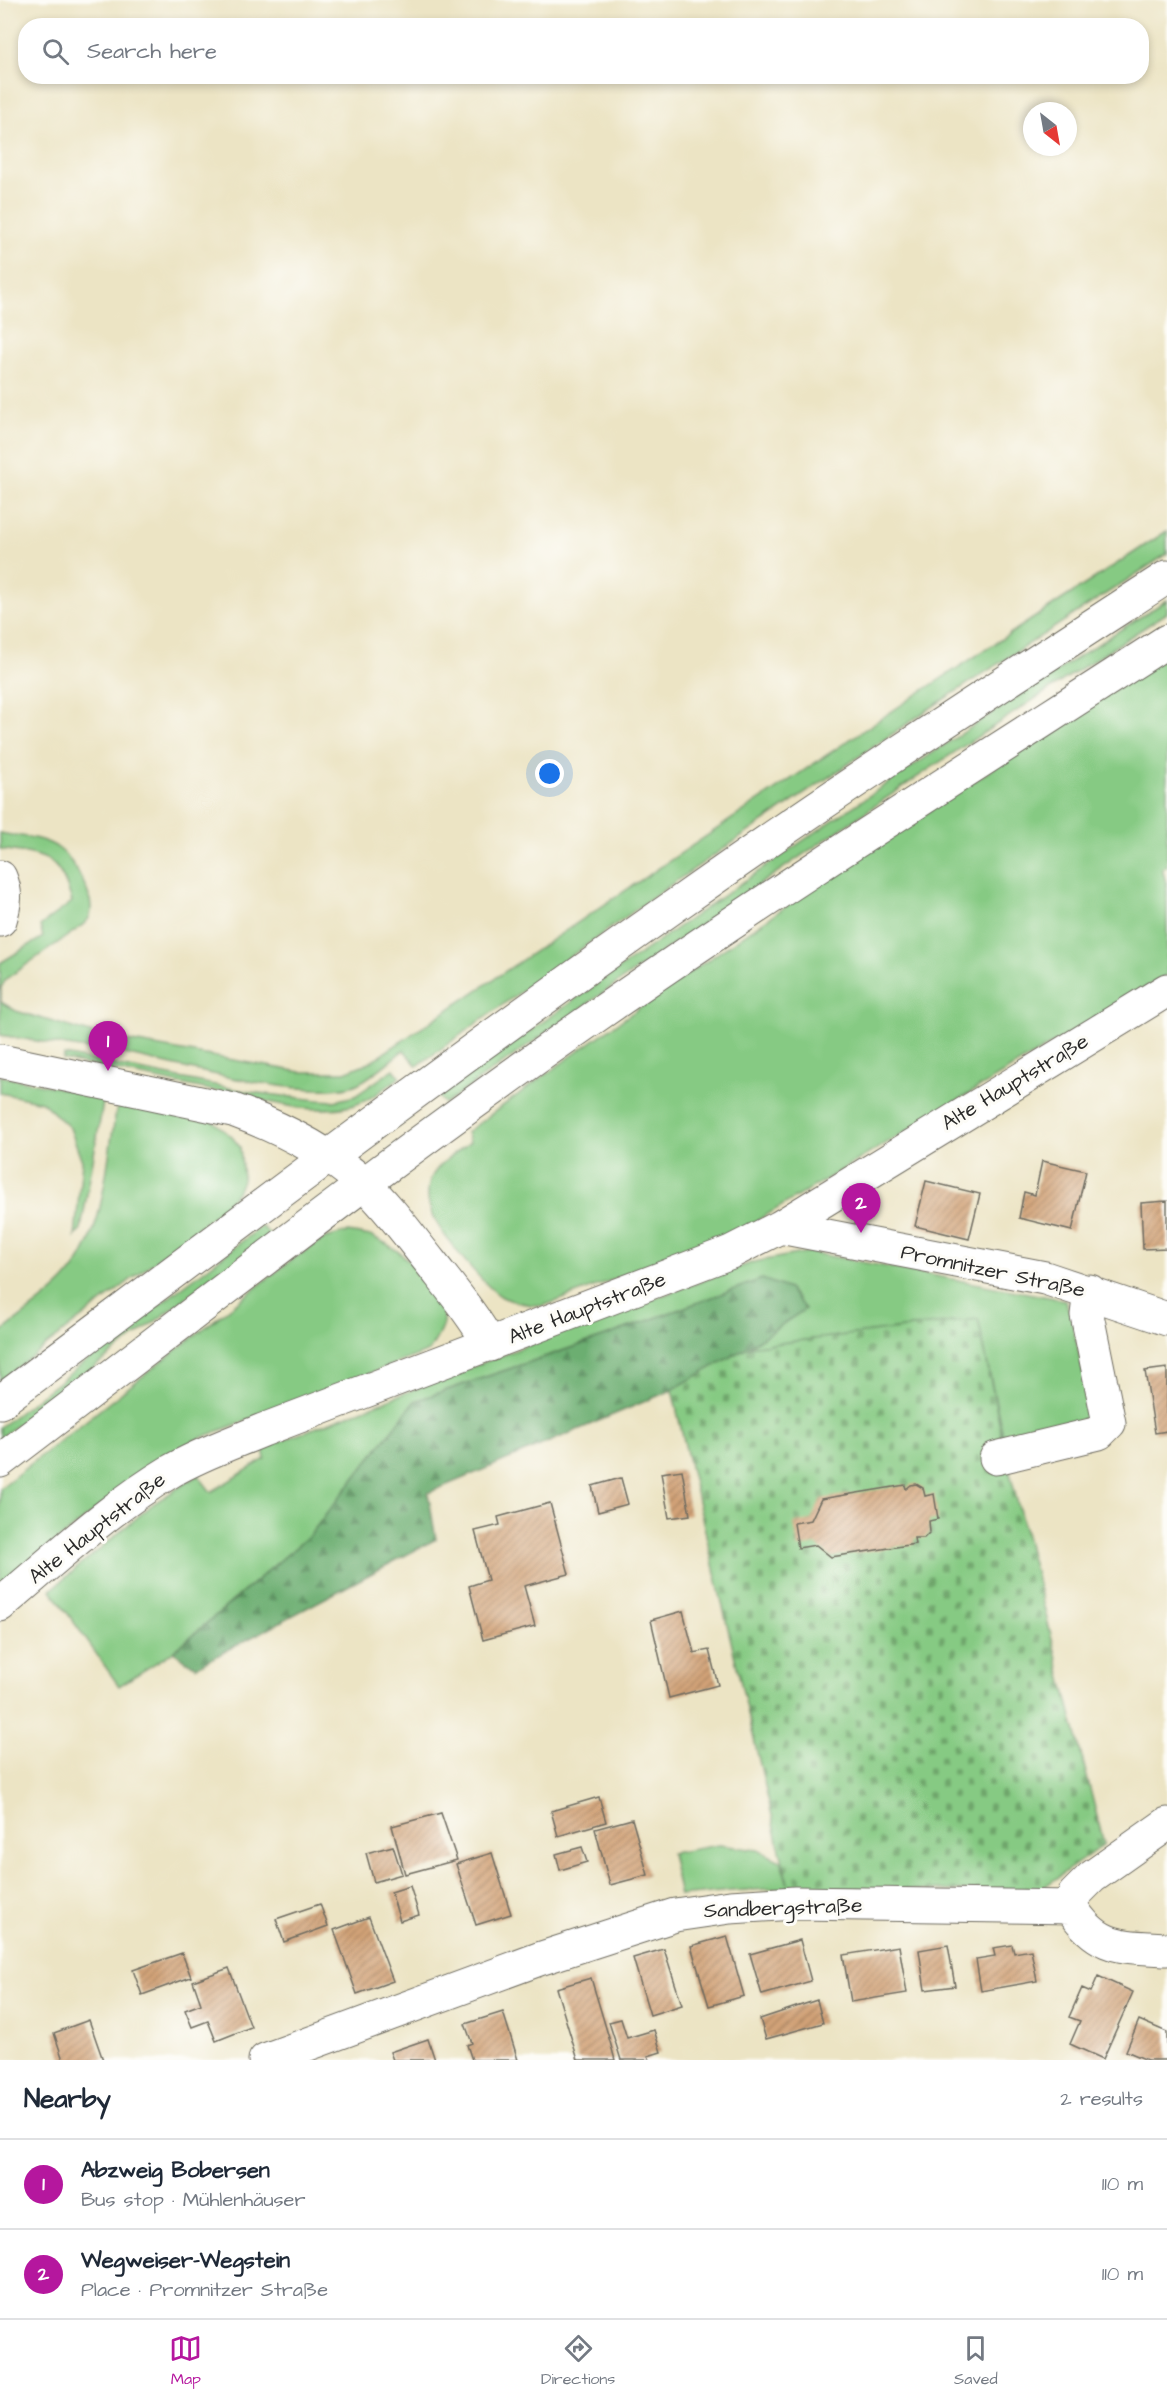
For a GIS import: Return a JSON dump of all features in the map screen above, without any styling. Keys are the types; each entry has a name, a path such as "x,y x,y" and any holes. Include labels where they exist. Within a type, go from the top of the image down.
{"street":[{"path":"0,1402 329,1157 693,893 939,726 1167,578"},
{"path":"0,1461 364,1184 582,1026 713,934 1167,640"},
{"path":"0,877 5,888 5,904 0,920"},
{"name":"Alte Hauptstraße","path":"0,1605 108,1515 170,1472 263,1430 731,1252 780,1227 1167,990"},
{"path":"0,1061 233,1110 268,1122 329,1157 364,1184 408,1234 475,1319 490,1345"},
{"name":"Promnitzer Straße","path":"780,1227 1045,1278 1167,1319"},
{"path":"996,1458 1100,1433 1109,1423 1088,1315 1090,1292"},
{"path":"1167,1824 1092,1877 1074,1895 1071,1907 1089,1932 1103,1941 1122,1946 1167,1949"},
{"name":"Sandbergstraße","path":"265,2060 539,1959 675,1915 730,1906 795,1904 1071,1907"}],"green space":[{"path":"1167,531 1167,554 929,709 669,886 417,1066 404,1050 359,1083 339,1088 310,1089 201,1072 112,1051 104,1052 0,1035 0,963 43,937 40,926 72,902 62,874 55,866 39,856 0,849 0,833 38,839 52,844 64,853 82,880 90,901 91,911 88,919 79,928 6,979 1,988 1,1002 16,1011 104,1037 301,1072 345,1072 372,1061 916,695"},
{"path":"1167,600 1167,613 984,732 803,854 445,1104 438,1096 891,781"},
{"path":"1167,656 1167,867 1162,868 1167,886 1167,975 733,1235 543,1306 502,1297 466,1262 435,1220 428,1194 431,1177 435,1171 470,1142 467,1132 639,1008 813,888"},
{"path":"64,1055 250,1092 318,1100 334,1101 355,1096 394,1069 400,1077 375,1095 354,1105 331,1109 299,1108 63,1060"},
{"path":"0,1076 104,1097 81,1229 75,1237 82,1161 70,1128 42,1102 0,1093"},
{"path":"119,1099 213,1121 240,1147 243,1178 237,1192 221,1210 0,1381 0,1333 64,1281 79,1262 89,1241 103,1194"},
{"path":"262,1226 270,1235 0,1438 0,1427"},
{"path":"348,1232 369,1236 386,1244 409,1261 430,1284 442,1309 443,1322 429,1351 195,1440 154,1464 0,1586 0,1488 290,1261 325,1238"},
{"path":"808,1252 1065,1300 1070,1313 1095,1426 1005,1445 978,1319 748,1347 805,1309 762,1279 603,1337 415,1401 310,1535 173,1652 119,1686 51,1590 153,1504 198,1475 211,1492 265,1459 263,1448 552,1336 754,1262"},
{"path":"762,1279 789,1289 805,1309 748,1347 672,1390 428,1493 436,1539 196,1667 173,1652 310,1535 415,1401 603,1337"},
{"path":"978,1319 1008,1465 1104,1844 1037,1892 789,1888 672,1390 748,1347"},
{"path":"719,1845 758,1850 781,1861 789,1888 680,1896 671,1853"}],"building":[{"path":"1042,1161 1086,1171 1072,1231 1019,1218 1024,1192 1035,1195"},
{"path":"926,1181 980,1194 969,1239 915,1226"},
{"path":"1167,1201 1167,1248 1143,1249 1141,1203"},
{"path":"1167,1368 1167,1431 1155,1433 1145,1371"},
{"path":"682,1470 690,1515 669,1518 661,1473"},
{"path":"621,1478 628,1504 598,1512 592,1486"},
{"path":"916,1484 923,1488 925,1496 934,1494 938,1519 929,1521 930,1532 924,1538 914,1538 915,1544 831,1557 816,1545 798,1548 794,1523 811,1520 821,1499 905,1485 906,1489"},
{"path":"550,1503 569,1574 524,1586 535,1626 483,1640 469,1586 488,1580 475,1531 500,1525 498,1517"},
{"path":"683,1611 694,1653 709,1650 718,1685 669,1698 651,1620"},
{"path":"599,1797 606,1822 558,1836 551,1811"},
{"path":"441,1813 457,1860 405,1874 392,1826"},
{"path":"632,1819 648,1875 610,1885 595,1829"},
{"path":"393,1846 402,1874 374,1882 366,1853"},
{"path":"582,1847 587,1862 560,1870 556,1854"},
{"path":"492,1853 511,1914 476,1925 456,1864"},
{"path":"410,1886 419,1915 400,1921 391,1892"},
{"path":"320,1904 328,1926 284,1942 276,1919"},
{"path":"369,1917 393,1981 357,1994 334,1930"},
{"path":"727,1936 744,1996 709,2006 691,1946"},
{"path":"800,1940 811,1981 762,1995 750,1954"},
{"path":"948,1945 955,1986 925,1990 919,1950"},
{"path":"1012,1945 1014,1953 1031,1950 1037,1981 981,1991 976,1959 995,1956 993,1948"},
{"path":"899,1946 907,1993 851,2002 843,1955"},
{"path":"664,1949 682,2005 650,2015 633,1958"},
{"path":"182,1953 191,1977 142,1995 133,1970"},
{"path":"229,1968 251,2027 216,2041 208,2021 192,2027 185,2010 201,2004 193,1981"},
{"path":"1098,1976 1133,1992 1103,2059 1070,2044 1080,2021 1069,2017 1082,1988 1091,1992"},
{"path":"591,1978 615,2060 578,2060 556,1988"},
{"path":"817,2000 823,2023 766,2039 760,2019"},
{"path":"503,2012 518,2060 472,2060 467,2045 472,2043 465,2024"},
{"path":"621,2019 627,2038 654,2030 661,2052 648,2056 650,2060 621,2060 609,2022"},
{"path":"89,2020 103,2060 63,2060 54,2033"},
{"path":"1139,2020 1167,2032 1167,2060 1147,2060 1126,2051"},
{"path":"428,2039 435,2060 393,2060 390,2052"}],"place":[{"name":"Abzweig Bobersen","path":"108,1071"},
{"name":"Wegweiser-Wegstein","path":"861,1233"}]}
